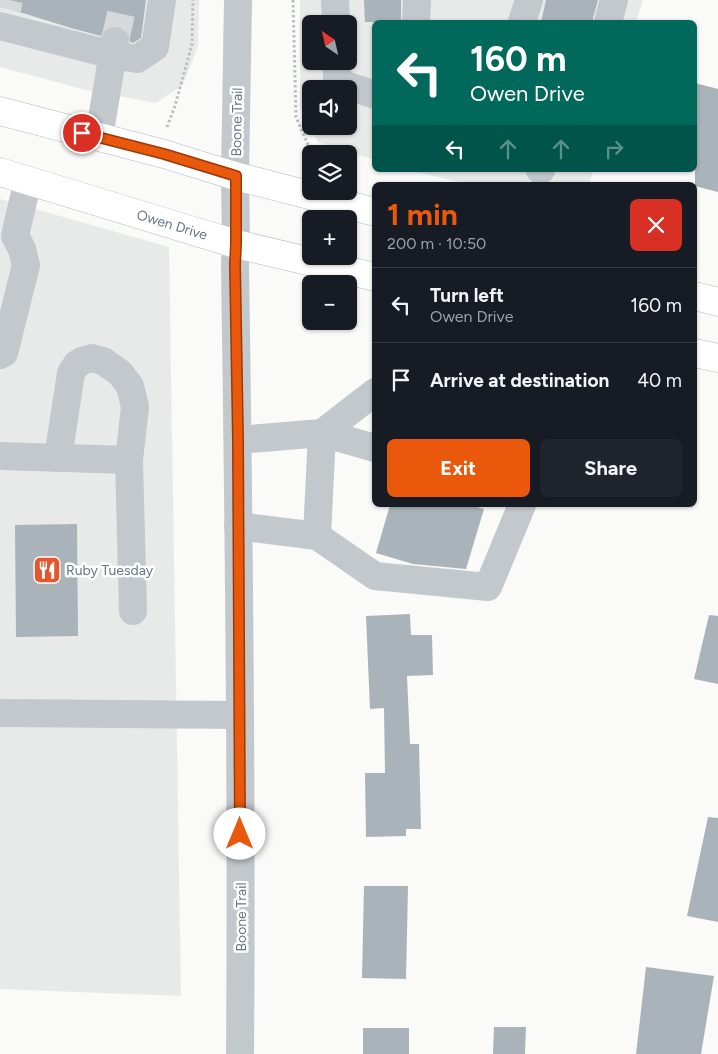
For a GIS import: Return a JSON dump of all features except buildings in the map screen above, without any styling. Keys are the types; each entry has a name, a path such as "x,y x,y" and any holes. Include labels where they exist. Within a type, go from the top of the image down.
{"highway":[{"path":"0,112 164,154 236,176 372,211"},
{"name":"Owen Drive","path":"0,172 236,244 372,276"},
{"path":"697,297 718,302"},
{"path":"697,353 718,358"}],"street":[{"path":"2,24 114,48 137,59 155,47 162,0"},
{"name":"Boone Trail","path":"238,0 235,265 240,715 240,1054"},
{"path":"335,0 336,15"},
{"path":"416,20 417,0"},
{"path":"523,20 529,0"},
{"path":"609,20 614,0"},
{"path":"98,137 114,48"},
{"path":"337,72 372,93"},
{"path":"0,355 4,353 26,265 22,249 8,234 30,181"},
{"path":"58,458 71,373 77,364 82,361 92,358 103,361 120,373 130,386 135,407 129,460 133,611"},
{"path":"317,536 322,433 372,394"},
{"path":"238,440 322,433 372,447"},
{"path":"0,456 129,460"},
{"path":"238,526 317,536 375,576 488,587 521,507"},
{"path":"0,713 240,715"}],"path":[{"path":"164,134 175,106 192,44 193,0"},
{"path":"293,0 296,117 308,145"}],"shaded area":[{"path":"0,0 199,0 198,46 183,85 156,103 86,90 0,67"},
{"path":"300,0 643,0 637,20 372,20 372,159 357,154 357,145 328,145 318,142 314,135 357,135 357,80 302,80 302,111 300,107"},
{"path":"416,172 592,172 590,182 461,182"},
{"path":"0,199 169,247 181,996 0,989"}],"tunnel":[{"path":"7,9 9,0"},
{"path":"115,41 124,0"}],"place":[{"name":"Ruby Tuesday","path":"47,570"}],"route":[{"path":"82,133 164,154 236,176 235,265 240,834"}]}
